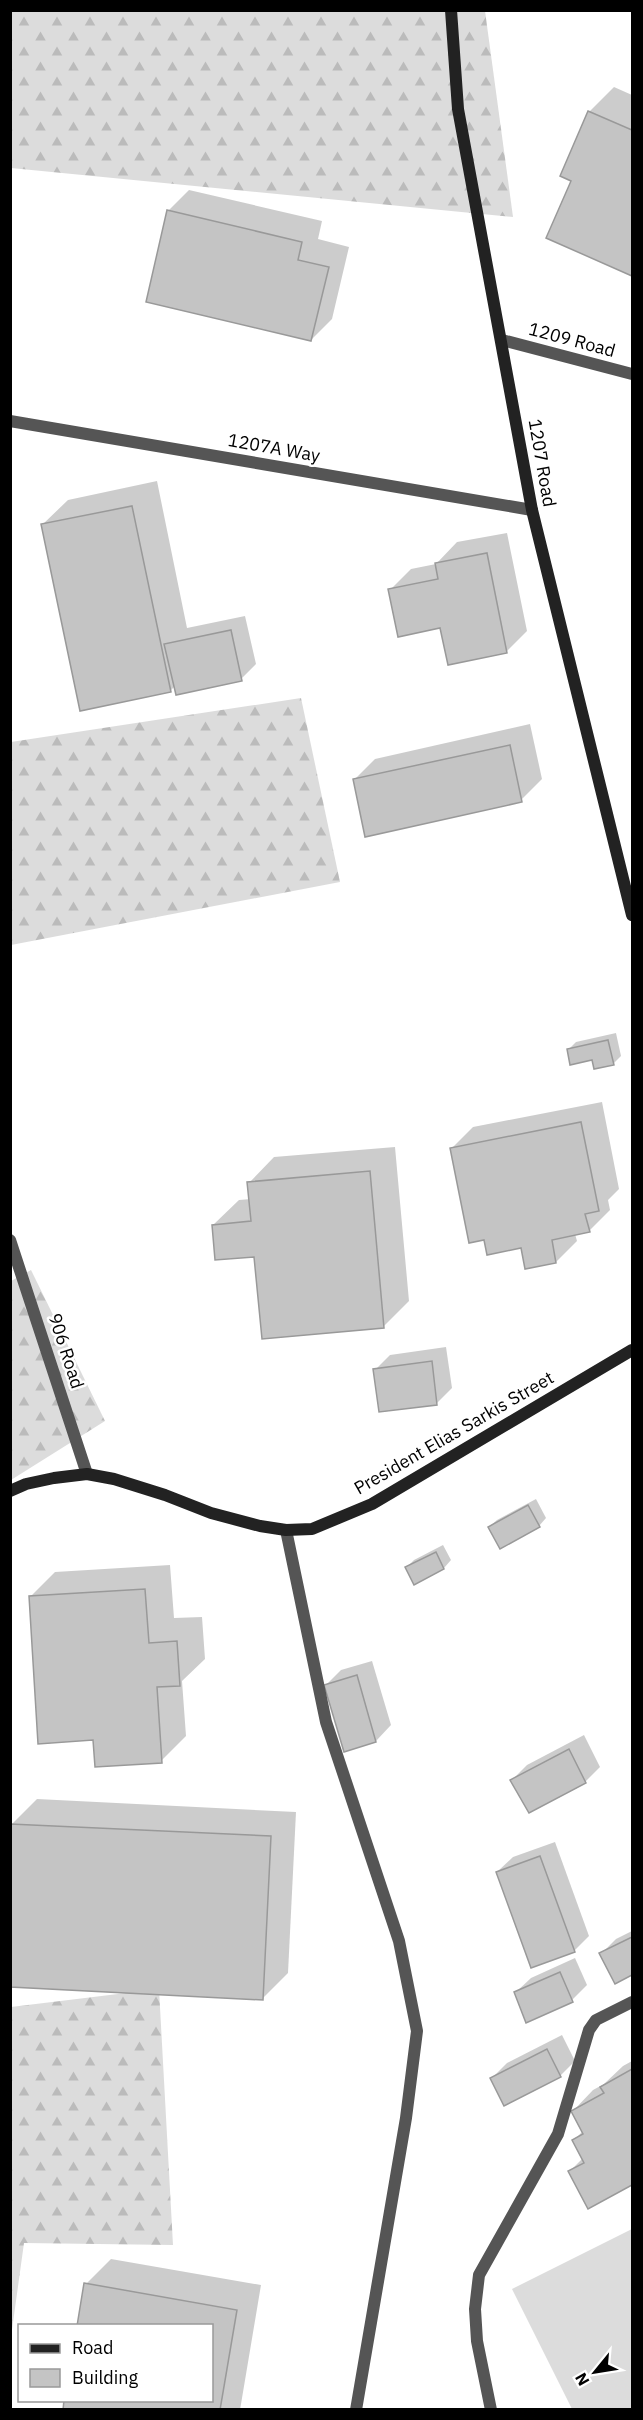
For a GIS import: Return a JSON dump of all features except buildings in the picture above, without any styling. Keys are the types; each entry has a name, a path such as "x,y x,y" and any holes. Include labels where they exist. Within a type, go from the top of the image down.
{"street":[{"name":"1207 Road","path":"451,10 458,109 532,510 633,915"},
{"name":"1209 Road","path":"502,340 633,374"},
{"name":"1207A Way","path":"10,421 532,510"},
{"name":"906 Road","path":"10,1240 87,1474"},
{"name":"President Elias Sarkis Street","path":"10,1491 26,1484 87,1474 114,1479 165,1495 211,1513 286,1530 312,1529 372,1504 633,1350"},
{"path":"286,1530 326,1722 399,1941 417,2031 406,2118 356,2409"},
{"path":"491,2409 477,2341 475,2309 479,2275 558,2134 589,2030 596,2020 633,2002"}],"green space":[{"path":"10,11 485,11 513,217 11,168"},
{"path":"301,698 340,882 11,945 11,742"},
{"path":"31,1270 105,1421 11,1480 11,1281"},
{"path":"159,1989 173,2245 24,2243 11,2337 11,2007"},
{"path":"632,2229 632,2409 572,2409 512,2289"}]}
